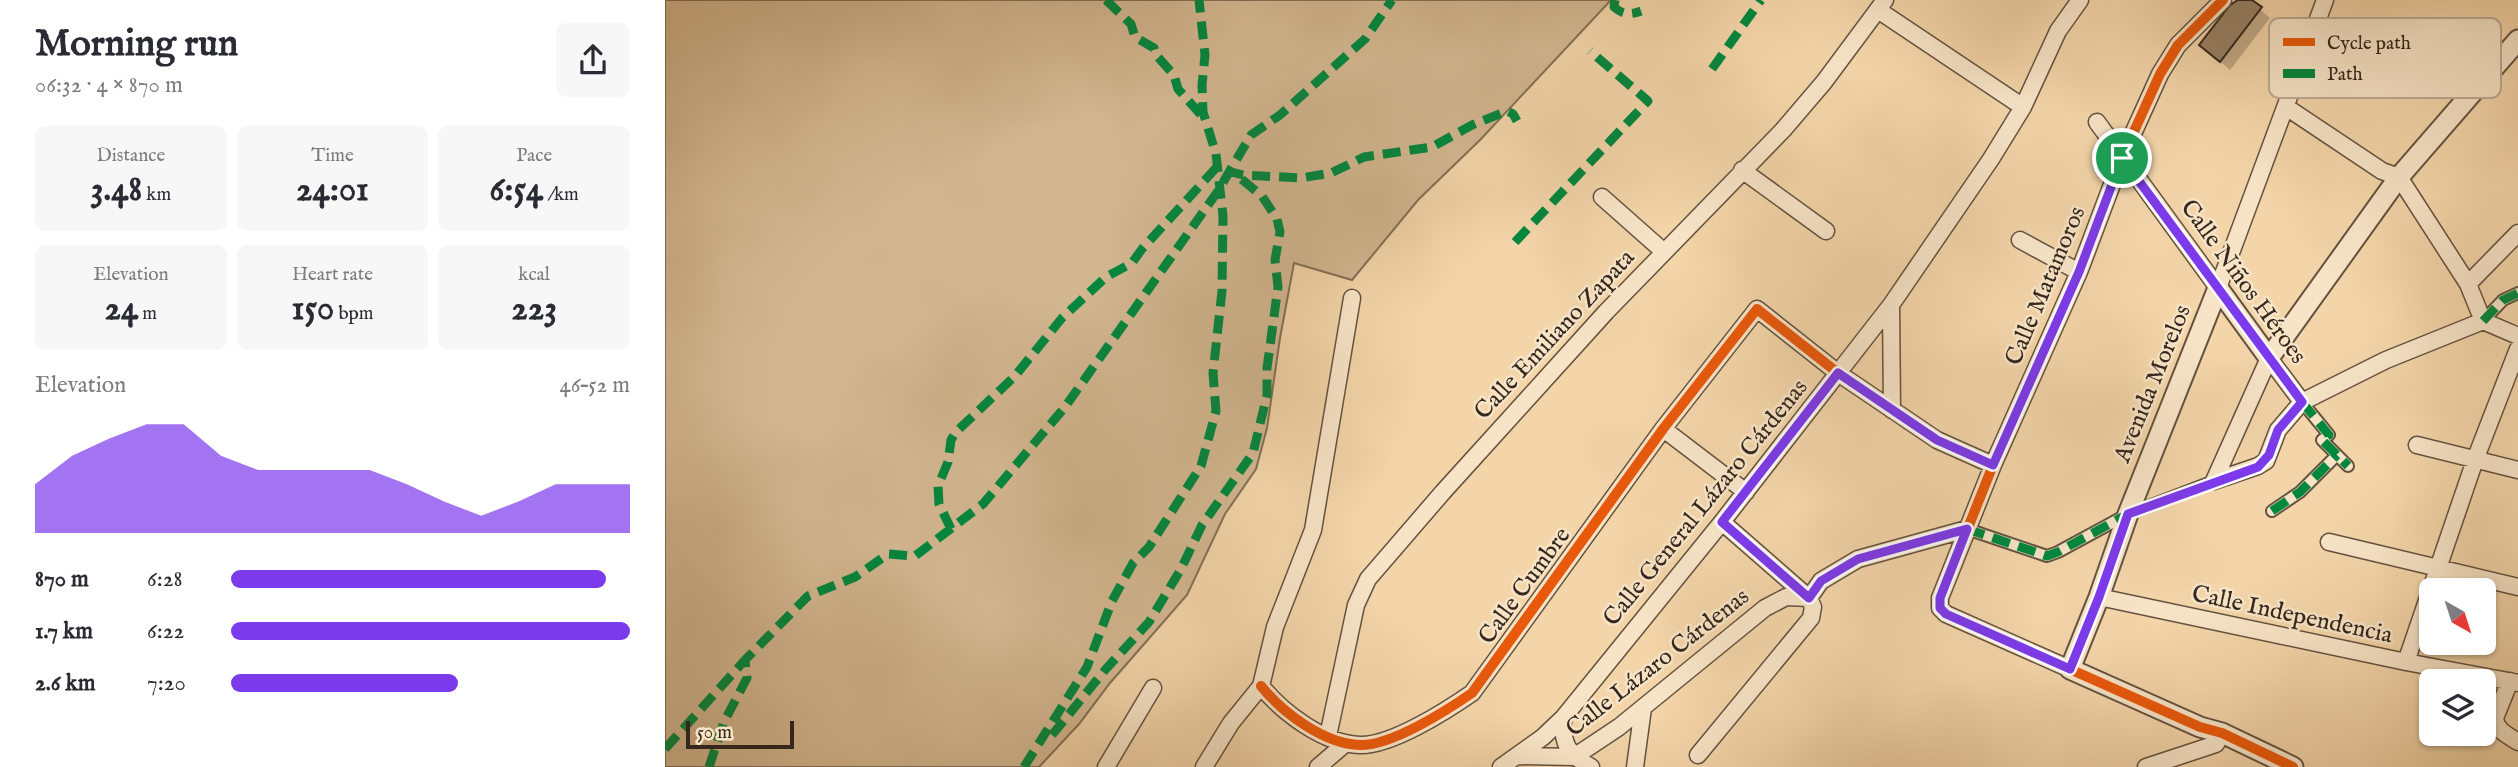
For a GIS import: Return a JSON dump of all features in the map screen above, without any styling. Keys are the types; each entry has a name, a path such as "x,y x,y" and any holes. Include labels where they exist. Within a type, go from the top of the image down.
{"street":[{"path":"2058,31 2067,0"},
{"name":"Calle General Lázaro Cárdenas","path":"1501,767 1519,756 1563,718 1722,522 1891,304 1937,241 2023,107 2058,31 2080,0"},
{"name":"Calle Matamoros","path":"2070,669 1946,614 1940,608 1940,598 1993,465 2079,272 2122,158 2160,74 2178,45 2223,0"},
{"name":"Avenida Morelos","path":"2319,18 2325,0"},
{"path":"1881,5 2023,107"},
{"name":"Calle Emiliano Zapata","path":"1328,736 1356,606 1368,579 1452,481 1663,251 1783,130 1824,82 1881,5"},
{"path":"2501,60 2518,40"},
{"name":"Avenida Morelos","path":"2070,669 2290,98"},
{"path":"2214,481 2269,358 2399,177 2468,98"},
{"path":"2287,107 2382,171 2399,177 2468,284 2483,321 2518,336"},
{"name":"Calle Niños Héroes","path":"2097,122 2302,402"},
{"path":"1742,170 1826,231"},
{"path":"1602,197 1663,251"},
{"path":"2468,284 2518,233"},
{"path":"2020,240 2079,272"},
{"path":"1809,598 1821,581 1858,559 1967,529 2047,556 2128,514 2258,467 2266,461 2278,430 2302,402 2386,359 2456,334 2483,321 2503,300 2518,293"},
{"path":"1204,767 1231,723 1261,686 1275,627 1313,530 1352,298"},
{"path":"1891,304 1892,410"},
{"name":"Calle Cumbre","path":"1261,686 1278,706 1304,724 1346,743 1360,745 1393,738 1454,705 1472,693 1663,429 1757,309 1838,373"},
{"path":"2406,662 2475,460 2518,349"},
{"path":"1838,373 1937,440 1993,465"},
{"path":"2302,402 2329,435 2322,440 2348,466"},
{"path":"1671,435 1745,492"},
{"path":"2417,445 2518,470"},
{"path":"2272,511 2300,492 2337,455"},
{"path":"1698,755 1811,618 1813,607 1809,598 1722,522"},
{"path":"2329,542 2518,586"},
{"name":"Calle Lázaro Cárdenas","path":"1519,756 1574,757 1608,736 1765,608 1786,597 1809,598"},
{"name":"Calle Independencia","path":"2099,597 2514,682"},
{"path":"2070,669 2200,727 2265,767"},
{"path":"2514,682 2495,718 2495,724 2518,742"},
{"path":"1107,767 1153,688"},
{"path":"1635,767 1643,708"},
{"path":"1563,718 1564,740 1574,757 1591,767"},
{"path":"2147,767 2219,739 2293,767"},
{"path":"1318,767 1346,743"}],"shaded area":[{"path":"665,0 1611,0 1480,140 1418,200 1352,280 1294,263 1267,428 1256,469 1225,514 1187,595 1110,683 1079,724 1039,767 665,767"}],"building":[{"path":"2238,0 2252,0 2262,7 2220,62 2199,45 2230,5"}],"marked path":[{"path":"1106,0 1131,24 1135,37 1154,48 1156,55 1174,75 1178,89 1203,117"},
{"path":"1024,767 1087,667 1112,601 1133,563 1149,547 1201,466 1216,411 1213,373 1222,291 1223,216 1216,154 1203,112 1205,55 1199,0"},
{"path":"709,767 724,722 747,678 745,660 808,596 855,577 888,554 915,556 983,504 1065,407 1218,191 1251,135 1280,115 1365,39 1392,0"},
{"path":"1615,0 1614,7 1620,12 1630,14 1641,11"},
{"path":"1712,69 1761,0"},
{"path":"1515,242 1648,101 1590,51"},
{"path":"951,529 939,504 938,486 948,462 951,440 956,432 1015,376 1062,318 1106,277 1132,263 1216,168 1243,175 1301,178 1331,173 1364,157 1432,147 1472,125 1507,111 1513,114 1517,121"},
{"path":"1052,735 1105,670 1149,622 1181,569 1202,525 1253,453 1267,395 1267,368 1278,287 1275,260 1280,232 1277,219 1262,196 1233,172"},
{"path":"2483,321 2503,300 2518,293"},
{"path":"2302,402 2329,435 2322,440 2348,466"},
{"path":"2272,511 2300,492 2337,455"},
{"path":"1967,529 2047,556 2128,514 2214,481"},
{"path":"665,749 745,660"}],"cycle path":[{"path":"2223,0 2178,45 2160,74 2122,158 2079,272 1993,465 1940,598 1940,608 1946,614 2200,727 2222,733 2293,767"},
{"path":"1261,686 1305,725 1332,739 1360,745 1373,744 1402,734 1472,693 1663,429 1757,309 1838,373 1937,440 1993,465"}],"route":[{"path":"2122,158 2302,402 2278,430 2266,461 2258,467 2128,514 2070,669 1946,614 1940,608 1940,598 1967,529 1858,559 1821,581 1809,598 1722,522 1838,373 1937,440 1993,465 2079,272 2122,158"}]}
